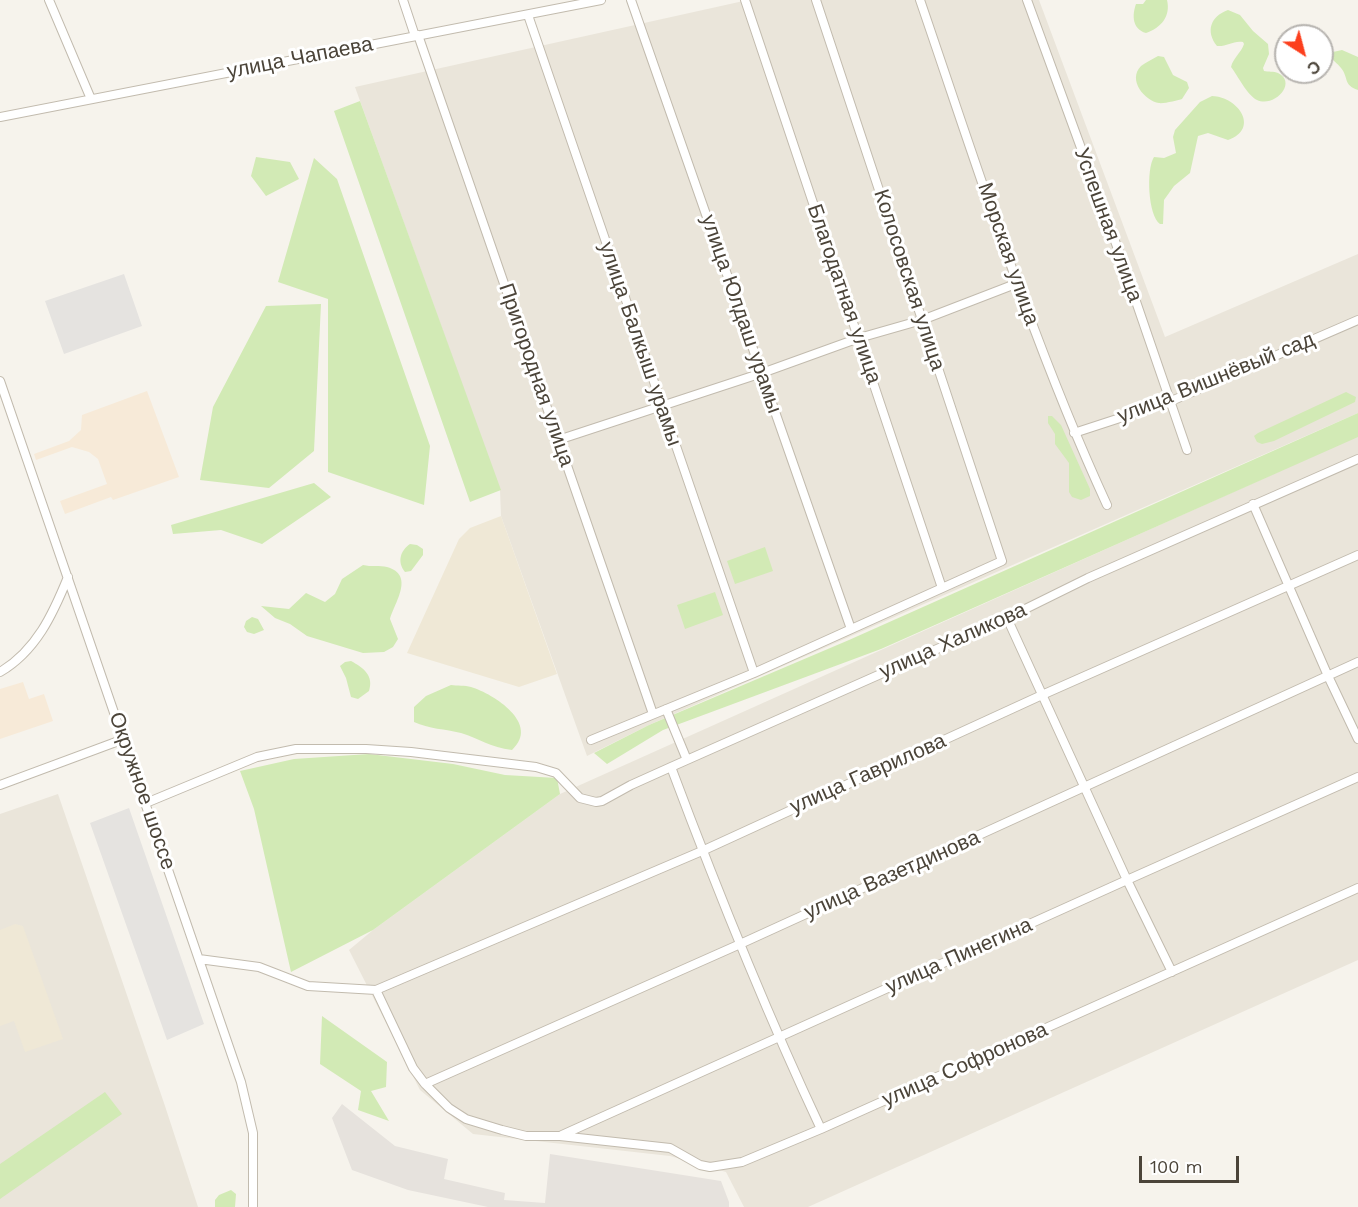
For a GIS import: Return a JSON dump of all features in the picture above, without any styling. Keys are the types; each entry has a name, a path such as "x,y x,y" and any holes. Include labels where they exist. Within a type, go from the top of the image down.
{"street":[{"path":"49,0 91,99"},
{"name":"Пригородная улица","path":"403,0 653,714"},
{"name":"улица Чапаева","path":"0,117 601,0"},
{"name":"улица Юлдаш урамы","path":"631,0 851,629"},
{"name":"Благодатная улица","path":"745,0 942,588"},
{"name":"Колосовская улица","path":"816,0 1002,561 942,588"},
{"name":"Морская улица","path":"920,0 1018,283 1074,433 1107,505"},
{"name":"Успешная улица","path":"1027,0 1119,252 1186,450"},
{"name":"улица Балкыш урамы","path":"528,15 754,673"},
{"path":"558,440 662,407 859,338 922,320 1018,283"},
{"name":"улица Вишнёвый сад","path":"1074,433 1169,402 1358,320"},
{"name":"Окружное шоссе","path":"0,381 231,1051 251,1122 255,1166 253,1207"},
{"name":"улица Халикова","path":"146,803 256,757 296,749 366,749 411,752 536,767 556,773 580,798 596,802 1006,618 1088,578 1358,459"},
{"path":"1254,504 1328,676 1358,739"},
{"name":"улица Гаврилова","path":"376,990 702,851 1042,695 1358,555"},
{"path":"0,672 34,643 48,623 69,577"},
{"path":"591,740 754,673 942,588"},
{"path":"1006,618 1126,880 1172,972"},
{"name":"улица Вазетдинова","path":"425,1084 738,945 1358,662"},
{"path":"666,709 687,760"},
{"path":"0,784 124,739"},
{"path":"671,767 738,945 777,1037 821,1129"},
{"name":"улица Пинегина","path":"560,1136 1358,777"},
{"name":"улица Софронова","path":"376,990 413,1068 448,1108 466,1119 526,1136 560,1136 670,1148 700,1165 710,1167 742,1162 821,1129 1358,888"},
{"path":"200,958 259,967 308,986 376,990"}],"shaded area":[{"path":"748,0 1039,0 1165,337 1358,254 1358,413 649,725 587,756 501,516 500,490 355,87"},
{"path":"124,274 142,326 64,354 45,301"},
{"path":"147,391 179,477 113,500 111,497 65,514 60,501 107,484 98,459 89,452 72,447 36,460 34,454 69,441 81,430 82,415"},
{"path":"1358,436 1358,960 808,1207 744,1207 726,1172 670,1156 473,1134 420,1090 349,950 373,930 560,794"},
{"path":"501,516 557,674 519,687 407,653 459,539 470,528"},
{"path":"23,682 29,699 44,694 53,721 0,739 0,689"},
{"path":"58,794 198,1207 0,1207 0,814"},
{"path":"129,808 204,1024 167,1040 90,823"},
{"path":"15,924 23,926 63,1039 25,1052 14,1021 0,1026 0,930"},
{"path":"342,1104 395,1146 448,1159 444,1179 505,1193 504,1200 545,1203 550,1154 721,1181 729,1207 488,1207 408,1190 352,1170 332,1118"}],"green space":[{"path":"1146,0 1167,0 1168,11 1160,25 1146,33 1136,25 1134,13 1136,4 1143,4"},
{"path":"1228,10 1240,15 1268,44 1269,54 1263,68 1264,71 1274,72 1274,84 1286,84 1276,98 1264,102 1253,98 1231,67 1243,47 1243,42 1217,46 1213,40 1212,25 1217,16"},
{"path":"1342,50 1358,57 1358,90 1350,86 1334,61 1334,52"},
{"path":"1158,56 1164,57 1173,75 1187,82 1189,88 1182,99 1159,103 1148,98 1140,89 1137,83 1137,72 1141,66"},
{"path":"1212,96 1222,98 1237,107 1242,114 1243,129 1238,135 1228,140 1208,133 1198,136 1190,173 1174,186 1164,200 1163,224 1160,224 1153,212 1151,202 1149,181 1151,163 1154,157 1164,158 1176,153 1173,137 1175,130 1200,102"},
{"path":"360,101 501,490 470,502 334,111"},
{"path":"256,157 290,162 299,179 266,196 251,176"},
{"path":"314,158 337,179 430,446 424,505 328,472 328,299 278,282"},
{"path":"321,304 314,451 269,488 200,480 213,407 266,306"},
{"path":"1346,392 1356,397 1355,402 1274,441 1262,444 1257,442 1254,436 1258,433"},
{"path":"1358,413 1358,437 881,649 663,730 607,764 594,753 649,725 849,640"},
{"path":"1048,416 1052,416 1061,425 1090,489 1090,496 1081,500 1072,497 1069,492 1069,463 1055,444 1055,434 1048,423"},
{"path":"314,483 331,497 262,544 221,530 173,534 171,525"},
{"path":"410,544 423,549 423,555 411,571 405,572 401,564 401,557"},
{"path":"765,547 773,571 735,584 727,561"},
{"path":"363,565 387,567 400,576 402,582 390,619 398,639 393,647 384,652 363,653 307,636 290,624 275,618 261,606 289,609 306,593 325,602 335,594 342,579"},
{"path":"715,592 723,615 685,629 677,605"},
{"path":"252,617 258,619 264,630 254,634 247,632 244,627 246,621"},
{"path":"351,661 367,673 370,681 369,691 358,699 351,697 340,666"},
{"path":"451,685 469,686 481,691 511,711 518,720 521,730 520,740 512,750 491,745 461,733 431,728 414,722 414,707 426,696"},
{"path":"369,754 453,764 505,775 557,778 560,794 373,930 291,972 254,809 240,771 294,759"},
{"path":"322,1016 387,1062 386,1087 371,1091 389,1121 358,1110 361,1091 320,1064"},
{"path":"105,1092 122,1114 0,1199 0,1164"},
{"path":"231,1190 236,1194 235,1207 215,1207 215,1200 219,1195"}]}
